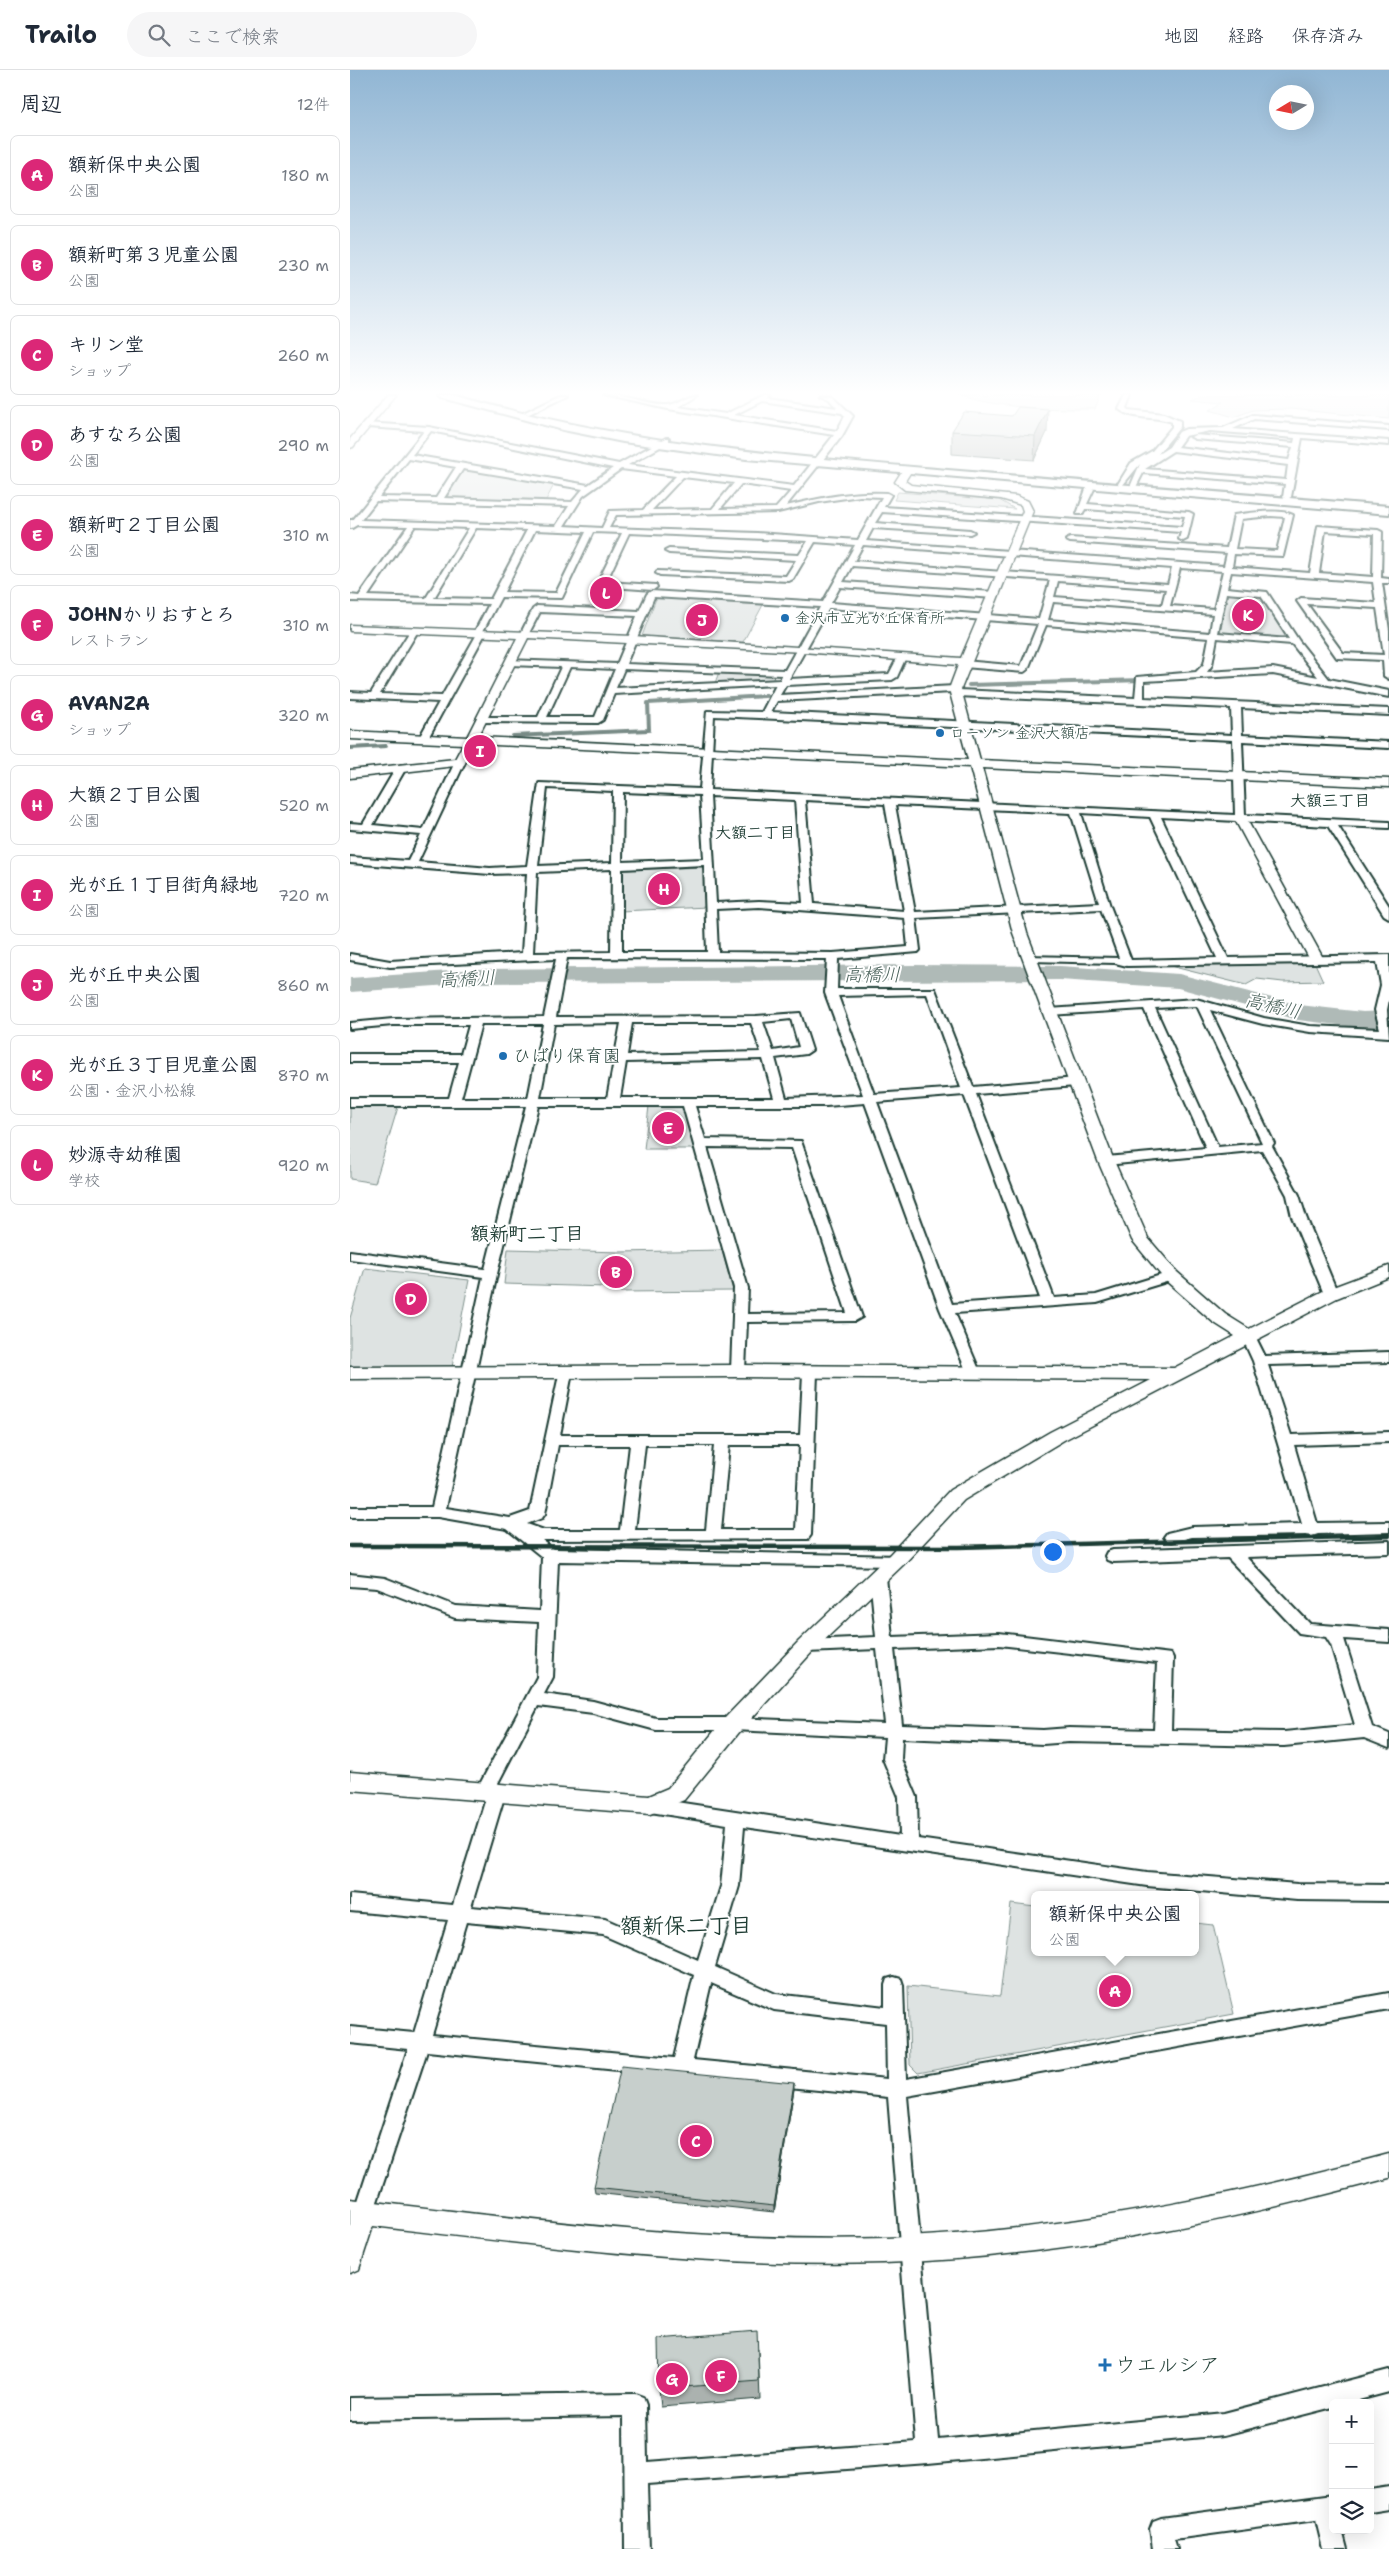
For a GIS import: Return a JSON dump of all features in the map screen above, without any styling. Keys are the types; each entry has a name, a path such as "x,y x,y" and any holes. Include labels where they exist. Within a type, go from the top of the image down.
{"street":[{"path":"352,524 364,511"},
{"path":"559,528 570,511"},
{"path":"605,529 613,513 734,511"},
{"path":"765,715 878,511"},
{"path":"903,511 1185,530"},
{"path":"1028,511 1003,574 964,663 956,691 1013,910 1049,1012 1106,1161 1140,1240 1170,1276 1219,1318 1249,1337 1260,1361 1312,1531"},
{"path":"1063,558 1081,511"},
{"path":"1145,511 1189,514 1181,547"},
{"path":"1070,540 1181,547 1231,551 1280,554 1289,515 1271,514 1237,517 1231,551 1218,612 1215,636 1208,665 1199,675"},
{"path":"961,550 977,516"},
{"path":"352,524 605,529 813,539 1389,581"},
{"path":"362,598 413,524"},
{"path":"870,525 970,532"},
{"path":"428,601 474,526"},
{"path":"424,738 481,634 479,631 533,528"},
{"path":"1314,576 1321,528 1378,532 1377,580 1389,676"},
{"path":"350,598 428,601 559,596 591,529"},
{"path":"627,530 600,584 652,590 782,590"},
{"path":"481,720 541,722 598,720 677,532"},
{"path":"782,590 813,539"},
{"path":"664,562 801,558"},
{"path":"664,562 782,590 826,605 1296,642"},
{"path":"850,563 1170,587"},
{"path":"1165,608 1177,566"},
{"path":"350,628 633,639 803,649 1024,669 1043,622 1055,578"},
{"path":"838,584 994,595"},
{"path":"1223,590 1264,594 1326,682"},
{"path":"1049,600 1218,612"},
{"path":"1381,606 1302,601 1340,656 1388,658"},
{"path":"412,865 470,740 537,609 643,614"},
{"path":"374,696 414,631"},
{"path":"610,690 892,677 902,657"},
{"path":"510,662 788,674"},
{"path":"541,722 567,664"},
{"path":"1139,700 1140,678 1273,671 1389,694"},
{"path":"775,696 956,691 1389,712"},
{"path":"350,695 444,700"},
{"path":"1236,705 1239,738 1240,818 1316,958"},
{"path":"714,955 706,792 710,713 1389,746"},
{"path":"350,735 1389,783"},
{"path":"350,774 460,762"},
{"path":"366,828 401,768"},
{"path":"526,956 532,869 542,785 1389,826"},
{"path":"616,955 618,788"},
{"path":"800,796 809,908"},
{"path":"350,957 390,964 526,956 714,955 832,958 914,950 910,915 889,801"},
{"path":"1075,810 1105,906 1127,963"},
{"path":"1154,814 1224,962"},
{"path":"1331,823 1389,915"},
{"path":"350,826 428,833"},
{"path":"350,860 490,871 709,862"},
{"path":"713,906 759,904 910,915 1105,906"},
{"path":"438,1512 490,1274 533,1102 562,957"},
{"path":"832,958 831,990 869,1100 947,1309 973,1372"},
{"path":"1030,959 1115,960 1127,963 1386,958 1387,985 1381,1010 1387,1031 1310,1029 1264,1021 1196,1002 1049,1012"},
{"path":"831,990 931,991 1048,1301"},
{"path":"1202,1004 1268,1143 1266,1146 1293,1195 1299,1217 1330,1294"},
{"path":"1148,1005 1214,1151"},
{"path":"350,1026 393,1022 756,1019 796,1015 806,1050 768,1055 620,1060"},
{"path":"756,1019 781,1102"},
{"path":"612,1101 627,1020"},
{"path":"454,1102 476,1021"},
{"path":"350,1058 466,1058"},
{"path":"350,1102 781,1102 869,1100 1076,1082"},
{"path":"688,1101 741,1288 738,1371"},
{"path":"700,1143 797,1144 855,1317 740,1318"},
{"path":"1106,1161 1266,1146"},
{"path":"350,1255 490,1274"},
{"path":"650,1805 676,1794 733,1724 806,1646 896,1560 957,1495 1057,1436 1330,1294 1389,1271"},
{"path":"947,1309 1097,1299 1170,1276"},
{"path":"1260,1361 1389,1357"},
{"path":"350,1373 738,1371 810,1373 1178,1374"},
{"path":"511,1524 537,1514 554,1440 565,1373"},
{"path":"350,1512 438,1512 511,1524 543,1535 803,1535 810,1373"},
{"path":"1285,1440 1389,1437"},
{"path":"554,1440 807,1440"},
{"path":"627,1535 638,1440"},
{"path":"713,1535 722,1440"},
{"path":"511,1524 550,1555 896,1560"},
{"path":"1172,1537 1192,1532 1312,1531 1389,1527"},
{"path":"1113,1556 1389,1547"},
{"path":"1232,1552 1305,1629 1389,1636"},
{"path":"496,1794 489,1784 545,1677 550,1555"},
{"path":"878,1577 894,1732 892,1759 908,1797 909,1846"},
{"path":"350,1580 379,1582 455,1612 547,1617"},
{"path":"1331,1632 1339,1644 1365,1731"},
{"path":"806,1646 999,1639 1165,1658 1162,1737"},
{"path":"533,1699 593,1707 656,1724 733,1724 1043,1737 1284,1739 1365,1731 1389,1741"},
{"path":"350,1781 650,1805 909,1846 1147,1879 1297,1892 1389,1893"},
{"path":"350,2260 357,2212 420,2043 496,1794"},
{"path":"682,2068 704,1971 730,1886 736,1818"},
{"path":"350,1903 605,1927 774,2002 895,2016"},
{"path":"894,1985 897,2089 928,2452"},
{"path":"350,2035 897,2089 1389,2001"},
{"path":"357,2212 697,2248 776,2251 912,2249 1044,2238 1173,2218 1389,2166"},
{"path":"636,2474 928,2452 1224,2424 1389,2381"},
{"path":"350,2409 635,2406 637,2549"},
{"path":"1374,2500 1389,2498"},
{"path":"1165,2549 1161,2529 1328,2506 1334,2549"}],"shaded area":[{"path":"1228,594 1260,597 1288,636 1278,638 1220,633"},
{"path":"657,596 764,603 743,642 642,636"},
{"path":"719,672 774,676 772,682 715,683"},
{"path":"706,867 708,907 620,911 619,870"},
{"path":"1314,961 1323,981 1283,982 1257,979 1246,985 1170,966"},
{"path":"350,1106 398,1107 375,1183 350,1179"},
{"path":"649,1106 682,1107 695,1149 644,1149"},
{"path":"508,1249 620,1252 722,1250 733,1291 621,1292 606,1287 504,1284"},
{"path":"365,1268 469,1280 452,1367 350,1367 350,1318"},
{"path":"1011,1904 1031,1906 1031,1956 1199,1956 1199,1923 1213,1925 1234,2014 918,2073 910,2065 908,1986 1000,1996"}],"building":[{"path":"621,2066 794,2083 774,2206 594,2187"},
{"path":"757,2331 759,2381 659,2389 658,2339"}],"waterway":[{"path":"969,685 1143,680"},
{"path":"513,736 649,730 648,703 798,694"},
{"path":"350,748 386,746"},
{"name":"高橋川","path":"350,985 478,976 913,972 1060,973 1179,981 1298,1012 1363,1020 1389,1019"}],"railway":[{"path":"350,1546 959,1547 1389,1536"}],"place":[{"name":"妙源寺幼稚園","path":"606,593"},
{"name":"光が丘３丁目児童公園","path":"1248,615"},
{"name":"金沢市立光が丘保育所","path":"785,618"},
{"name":"光が丘中央公園","path":"702,620"},
{"name":"ローソン 金沢大額店","path":"940,733"},
{"name":"光が丘１丁目街角緑地","path":"480,751"},
{"name":"大額２丁目公園","path":"664,889"},
{"name":"ひばり保育園","path":"503,1056"},
{"name":"額新町２丁目公園","path":"668,1128"},
{"name":"額新町第３児童公園","path":"616,1272"},
{"name":"あすなろ公園","path":"411,1299"},
{"name":"額新保中央公園","path":"1115,1991"},
{"name":"キリン堂","path":"696,2141"},
{"name":"ウエルシア","path":"1105,2365"},
{"name":"JOHNかりおすとろ","path":"721,2376"},
{"name":"AVANZA","path":"672,2379"}],"district":[{"name":"大額三丁目","path":"1330,800"},
{"name":"大額二丁目","path":"755,832"},
{"name":"額新町二丁目","path":"527,1233"},
{"name":"額新保二丁目","path":"686,1925"}]}
